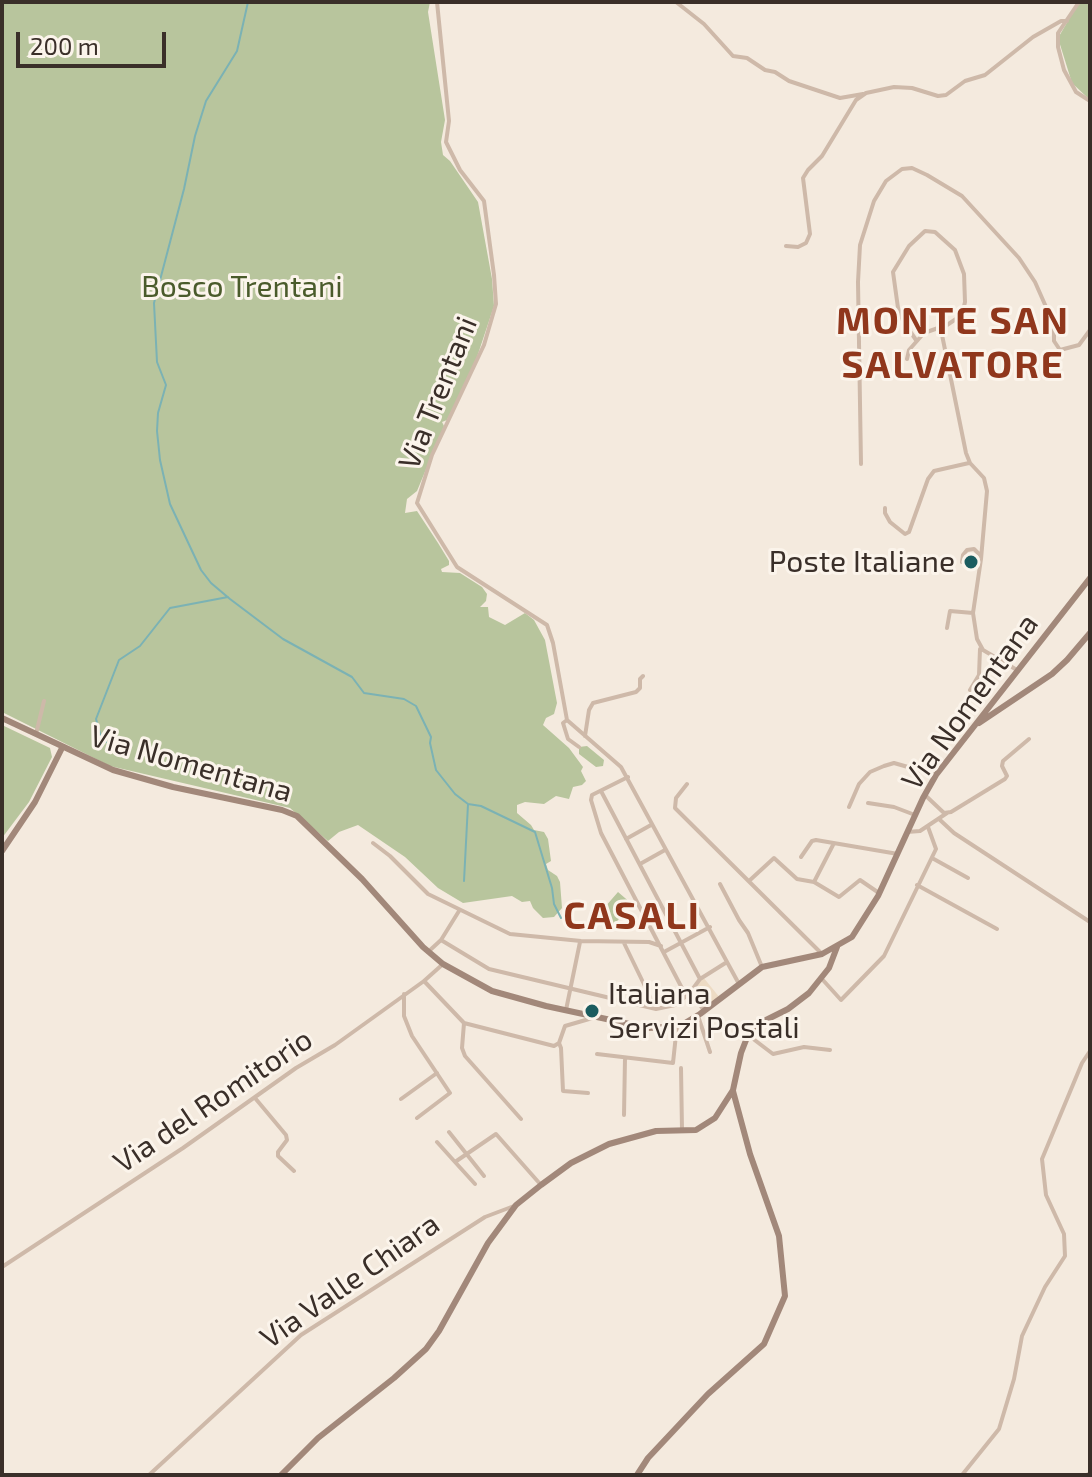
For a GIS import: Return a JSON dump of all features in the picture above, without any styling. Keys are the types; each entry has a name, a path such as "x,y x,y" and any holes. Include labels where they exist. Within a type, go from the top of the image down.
{"main road":[{"name":"Via Nomentana","path":"2,718 120,773 297,816 362,879 428,952 443,964 492,991 648,1028 677,1025 701,1013 762,967 822,954 852,937 879,893 936,775 1090,578"},
{"path":"970,730 1046,678 1067,660 1090,633"},
{"path":"2,851 35,802 62,748"},
{"path":"281,1475 318,1438 426,1349 488,1243 516,1205 571,1163 609,1144 649,1132 696,1130 713,1119 733,1090 748,1035 760,1023 788,1009 809,993 829,968 837,947"},
{"path":"637,1475 648,1458 708,1394 764,1344 785,1296 779,1236 750,1154 733,1090"}],"street":[{"name":"Via Trentani","path":"437,2 449,121 446,142 460,170 484,201 496,304 480,353 432,455 417,503 457,567 547,625 567,720"},
{"path":"676,2 704,24 733,56 747,58 789,81 840,98 894,87 946,95 965,81 985,75 1033,37 1061,21 1067,21"},
{"path":"1079,2 1058,33 1058,47 1064,70 1076,92 1090,101"},
{"path":"786,246 798,247 806,243 810,234 803,178 822,156 856,100 866,93"},
{"path":"861,464 860,245 874,201 886,181 902,169 912,168 962,196 1019,258 1035,282 1054,325 1056,346 1060,350 1079,345 1090,330"},
{"path":"907,359 916,340 962,315 965,302 964,274 955,250 935,232 925,231 909,246 893,272 898,308 916,340"},
{"path":"941,327 970,463 984,478 987,491 973,613 980,647 979,675 970,690"},
{"path":"885,508 890,522 905,534 909,532 928,479 934,471 970,463"},
{"path":"962,562 967,550 978,551 981,559"},
{"path":"947,628 950,611 973,613"},
{"path":"980,647 1018,670"},
{"path":"585,736 585,723 593,703 636,692 643,676"},
{"path":"36,735 44,701"},
{"path":"579,747 568,739 563,723 567,720 621,767 628,777 651,825 739,984"},
{"path":"907,832 928,827 1005,779 1003,761 1029,739"},
{"path":"849,807 859,784 870,772 884,766 894,763 936,775"},
{"path":"628,777 592,795 591,800 601,833 684,992 695,997 710,1052"},
{"path":"687,784 676,798 675,808 822,954"},
{"path":"601,791 700,979"},
{"path":"925,795 946,813"},
{"path":"868,803 894,807 915,815"},
{"path":"939,819 980,851 1090,922"},
{"path":"626,839 651,825"},
{"path":"821,978 841,1000 884,956 932,858 936,844 928,827"},
{"path":"801,857 812,841 898,854"},
{"path":"373,843 428,894 510,934 580,941 649,942 661,946"},
{"path":"814,882 833,845"},
{"path":"640,864 665,850"},
{"path":"749,882 774,858 797,879 814,882 839,897 860,880 879,893"},
{"path":"932,858 968,878"},
{"path":"720,884 748,933 762,967"},
{"path":"917,885 997,929"},
{"path":"428,952 441,940 459,911"},
{"path":"664,952 710,927"},
{"path":"441,940 489,969 656,1009 675,1005 689,994 700,979 727,962"},
{"path":"566,1010 580,941"},
{"path":"624,943 656,1009"},
{"name":"Via del Romitorio","path":"2,1267 255,1098 424,981 443,964"},
{"path":"424,981 464,1023 554,1046 559,1043"},
{"path":"404,994 404,1016 412,1036 450,1093 417,1118"},
{"path":"588,1093 563,1091 559,1043 565,1026 598,1016"},
{"path":"464,1023 464,1054 521,1119"},
{"path":"597,1054 673,1063 677,1025"},
{"path":"748,1035 773,1054 804,1047 830,1050"},
{"path":"962,1475 1000,1427 1022,1336 1045,1287 1065,1256 1064,1234 1047,1199 1042,1159 1082,1063 1090,1051"},
{"path":"624,1115 625,1057"},
{"path":"681,1068 682,1130"},
{"path":"401,1099 437,1073"},
{"path":"255,1098 286,1135 287,1140 278,1156 294,1171"},
{"path":"449,1132 484,1176"},
{"path":"455,1162 497,1134 541,1185"},
{"path":"437,1142 475,1184"},
{"name":"Via Valle Chiara","path":"149,1475 301,1335 474,1223 516,1205"}],"green space":[{"name":"Bosco Trentani","path":"2,2 430,2 428,12 445,120 441,142 443,155 478,202 494,306 475,363 447,420 442,422 444,426 417,491 407,499 405,513 417,511 438,543 449,561 449,565 441,569 442,572 460,573 482,587 487,594 486,601 480,607 488,607 489,617 505,625 525,613 534,620 545,640 557,703 554,714 546,718 543,725 569,748 583,767 581,771 586,781 573,787 569,799 556,796 544,804 525,802 517,805 517,813 534,830 544,832 548,839 551,861 546,864 560,882 562,908 554,917 543,918 530,901 522,902 512,896 463,903 438,888 405,857 358,825 339,832 328,841 290,808 110,766 2,712"},
{"path":"1079,2 1090,2 1090,100 1072,83 1058,38"},
{"path":"2,725 50,748 52,757 29,802 2,838"},
{"path":"587,746 604,760 603,766 596,767 579,754 579,747"},
{"path":"618,892 632,904 611,928 598,915"}],"shaded area":[{"path":"703,977 720,998 704,1011 695,997 689,994"}],"waterway":[{"path":"248,2 237,51 206,101 195,136 154,303 157,362 166,385 158,413 157,431 170,504 201,570 230,599 283,639 352,677 364,693 404,699 416,706 431,737 436,770 455,794 468,804 481,806 535,832 554,904 561,918"},
{"path":"106,742 101,737 96,719 119,660 140,646 170,608 228,597"},
{"path":"464,881 468,804"}],"place":[{"name":"Poste Italiane","path":"971,562"},
{"name":"Italiana Servizi Postali","path":"592,1011"}],"district":[{"name":"MONTE SAN SALVATORE","path":"953,343"},
{"name":"CASALI","path":"632,916"}]}
